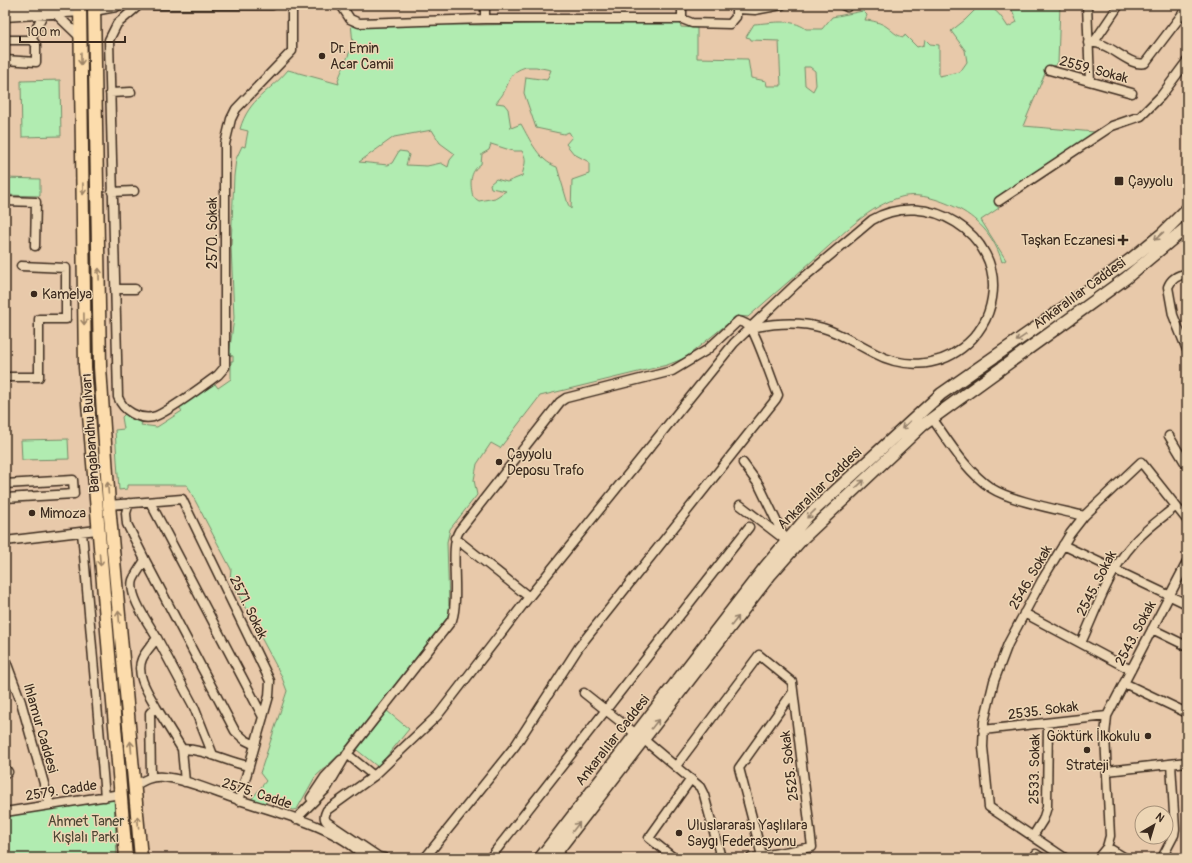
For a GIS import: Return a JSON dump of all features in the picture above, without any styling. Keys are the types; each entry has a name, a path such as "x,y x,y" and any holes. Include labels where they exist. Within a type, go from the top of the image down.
{"main road":[{"path":"81,8 94,7"},
{"name":"Bangabandhu Bulvarı","path":"94,7 100,367 109,505 141,858"},
{"name":"Bangabandhu Bulvarı","path":"81,8 84,359 97,530 126,858"},
{"name":"Ankaralılar Caddesi","path":"552,858 786,541 813,512 925,407 950,386 1044,322 1118,268 1146,247 1187,209"},
{"name":"Ankaralılar Caddesi","path":"540,858 791,551 932,418 1126,278 1187,227"},
{"path":"1118,268 1126,278"},
{"path":"925,407 932,418"},
{"path":"121,794 134,786"}],"street":[{"path":"94,7 109,5 272,5"},
{"name":"2570. Sokak","path":"115,290 118,397 125,408 136,415 148,418 156,416 218,375 226,367 225,144 231,119 236,109 292,51 292,5"},
{"path":"341,5 350,19 359,23 485,19 682,19 692,23 730,24 736,17 736,7 755,10 782,5"},
{"path":"485,5 485,19"},
{"path":"682,5 682,19"},
{"path":"1087,5 1091,43 1090,81"},
{"path":"1091,43 1120,5"},
{"path":"94,7 110,10 119,6"},
{"path":"135,289 115,290 109,40 110,34 122,19 142,6"},
{"path":"5,11 81,8"},
{"path":"1091,43 1140,64 1145,63 1187,8"},
{"path":"5,17 42,14 56,9"},
{"path":"56,9 81,38"},
{"path":"5,40 29,41 32,39 42,14"},
{"path":"5,60 36,62 36,45 32,39"},
{"path":"999,200 1112,126 1141,116 1158,100 1187,61"},
{"name":"2559. Sokak","path":"1049,70 1132,93"},
{"path":"110,93 131,92"},
{"path":"112,192 134,191"},
{"path":"5,201 36,202 36,246"},
{"path":"296,819 325,777 347,754 452,620 456,605 456,538 459,531 560,402 566,398 672,371 707,350 738,321 751,328 784,324 818,326 836,333 875,354 892,361 908,365 920,365 955,354 973,338 984,323 992,298 992,277 990,266 975,237 952,220 936,213 924,210 905,209 892,211 872,220 796,284 751,328 734,343 708,373 529,597 438,715 374,776 327,810 324,817 327,822 379,857 384,858"},
{"path":"5,377 39,377 39,319 66,318 66,268 21,266"},
{"path":"1186,275 1173,279 1168,287 1173,315 1187,350"},
{"path":"425,858 515,746 579,647 776,399 778,395 751,328"},
{"path":"932,418 969,467 992,488 1010,496 1084,516"},
{"path":"1169,436 1187,466"},
{"name":"2546. Sokak","path":"1033,836 989,806 983,747 983,730 987,704 998,668 1010,640 1063,545 1084,516 1141,462 1176,506"},
{"path":"743,463 760,485 786,541"},
{"path":"5,484 73,480 74,494 5,498"},
{"name":"2571. Sokak","path":"109,505 182,499 270,681 270,691 239,801"},
{"path":"150,502 263,717"},
{"path":"130,503 126,513 128,524 145,560 235,731 245,740 255,745"},
{"path":"740,505 786,541"},
{"path":"1176,506 1187,520"},
{"name":"2545. Sokak","path":"1081,643 1115,570 1135,541 1176,506"},
{"path":"490,858 749,527"},
{"path":"5,540 97,530"},
{"path":"82,532 105,797"},
{"path":"456,538 529,597"},
{"path":"1063,545 1187,604"},
{"path":"145,560 133,581 132,588 135,598 194,708 213,755"},
{"name":"2543. Sokak","path":"1107,716 1187,562"},
{"path":"1024,613 1131,670"},
{"path":"1152,629 1187,646"},
{"path":"156,638 141,660 140,667 143,682 156,707 182,749 185,782"},
{"name":"2525. Sokak","path":"676,766 759,655 792,682 812,846 762,856"},
{"name":"Ihlamur Caddesi","path":"5,659 9,678 21,702 50,805"},
{"path":"1124,683 1187,713"},
{"path":"751,858 762,856 739,768 793,692"},
{"path":"584,694 676,766 700,788 704,795 721,858"},
{"path":"151,778 150,714 156,707"},
{"path":"1098,858 1107,847 1110,836 1105,735 1107,716"},
{"name":"2535. Sokak","path":"983,730 1107,716"},
{"name":"2533. Sokak","path":"1033,836 1043,820 1047,807 1048,722"},
{"path":"182,749 196,750 230,762 249,766"},
{"path":"347,754 374,776"},
{"path":"1107,771 1187,762"},
{"path":"1162,858 1174,835 1175,829 1171,764"},
{"name":"2575. Cadde","path":"134,786 151,778 163,777 185,782 319,828 358,850 364,858"},
{"path":"674,858 649,838 691,779"},
{"name":"2579. Cadde","path":"5,812 121,794"},
{"path":"1033,836 1066,858"},
{"path":"1107,847 1125,858"}],"green space":[{"path":"980,5 985,5 997,12 1008,27 1017,22 1010,5 1060,5 1058,63 1046,71 1023,126 1095,132 1001,194 995,200 995,205 999,208 981,220 1006,260 1002,262 996,246 986,231 974,219 959,209 939,200 923,196 901,197 889,201 867,214 748,317 737,316 685,358 667,365 540,396 500,448 491,443 477,464 474,480 477,495 450,529 447,542 449,606 451,608 447,618 341,753 315,777 297,809 293,810 268,799 264,806 250,801 266,781 260,773 287,691 281,675 230,579 231,569 187,485 127,485 127,489 119,490 115,430 124,429 122,417 125,414 143,421 141,425 157,427 182,411 179,407 215,384 218,388 231,379 231,361 233,361 233,356 229,355 234,318 231,245 234,176 236,159 242,146 245,147 248,131 240,129 244,118 254,103 288,70 339,84 338,80 353,44 351,23 480,25 680,21 681,27 697,28 697,58 748,59 751,78 766,81 767,86 781,86 779,41 751,40 750,38 746,37 754,24 788,22 794,23 806,29 822,29 832,17 863,11 867,15 865,20 882,24 899,36 904,37 905,35 917,47 924,45 925,39 930,44 939,45 939,76 960,72 967,62 965,50 951,31","holes":["526,67 536,67 551,70 547,80 526,77 524,93 536,128 564,134 569,132 572,137 566,144 574,154 589,162 589,174 572,180 571,209 568,204 557,167 545,160 540,155 521,124 511,128 508,109 504,104 496,103 503,93 511,76 520,69","804,67 810,67 815,71 816,85 813,91 805,85","432,130 440,143 455,154 450,160 448,167 441,163 427,166 406,165 409,155 407,152 399,151 392,163 388,165 359,162 394,137","491,144 513,151 522,151 525,158 524,166 522,176 507,182 496,179 490,184 491,188 506,191 495,198 479,201 473,197 471,179 474,171 481,164 482,154 489,150"]},
{"path":"60,80 61,136 22,137 21,81"},
{"path":"5,178 40,179 40,196 5,195"},
{"path":"68,439 69,459 22,460 21,440"},
{"path":"387,711 409,729 378,767 357,750"},
{"name":"Ahmet Taner Kışlalı Parkı","path":"114,796 117,858 5,858 5,812"}],"place":[{"name":"Dr. Emin Acar Camii","path":"322,56"},
{"name":"Çayyolu","path":"1119,181"},
{"name":"Taşkan Eczanesi","path":"1123,240"},
{"name":"Kamelya","path":"34,294"},
{"name":"Çayyolu Deposu Trafo","path":"499,462"},
{"name":"Mimoza","path":"32,513"},
{"name":"Göktürk İlkokulu","path":"1148,736"},
{"name":"Strateji","path":"1087,750"},
{"name":"Uluslararası Yaşlılara Saygı Federasyonu","path":"679,833"}]}
